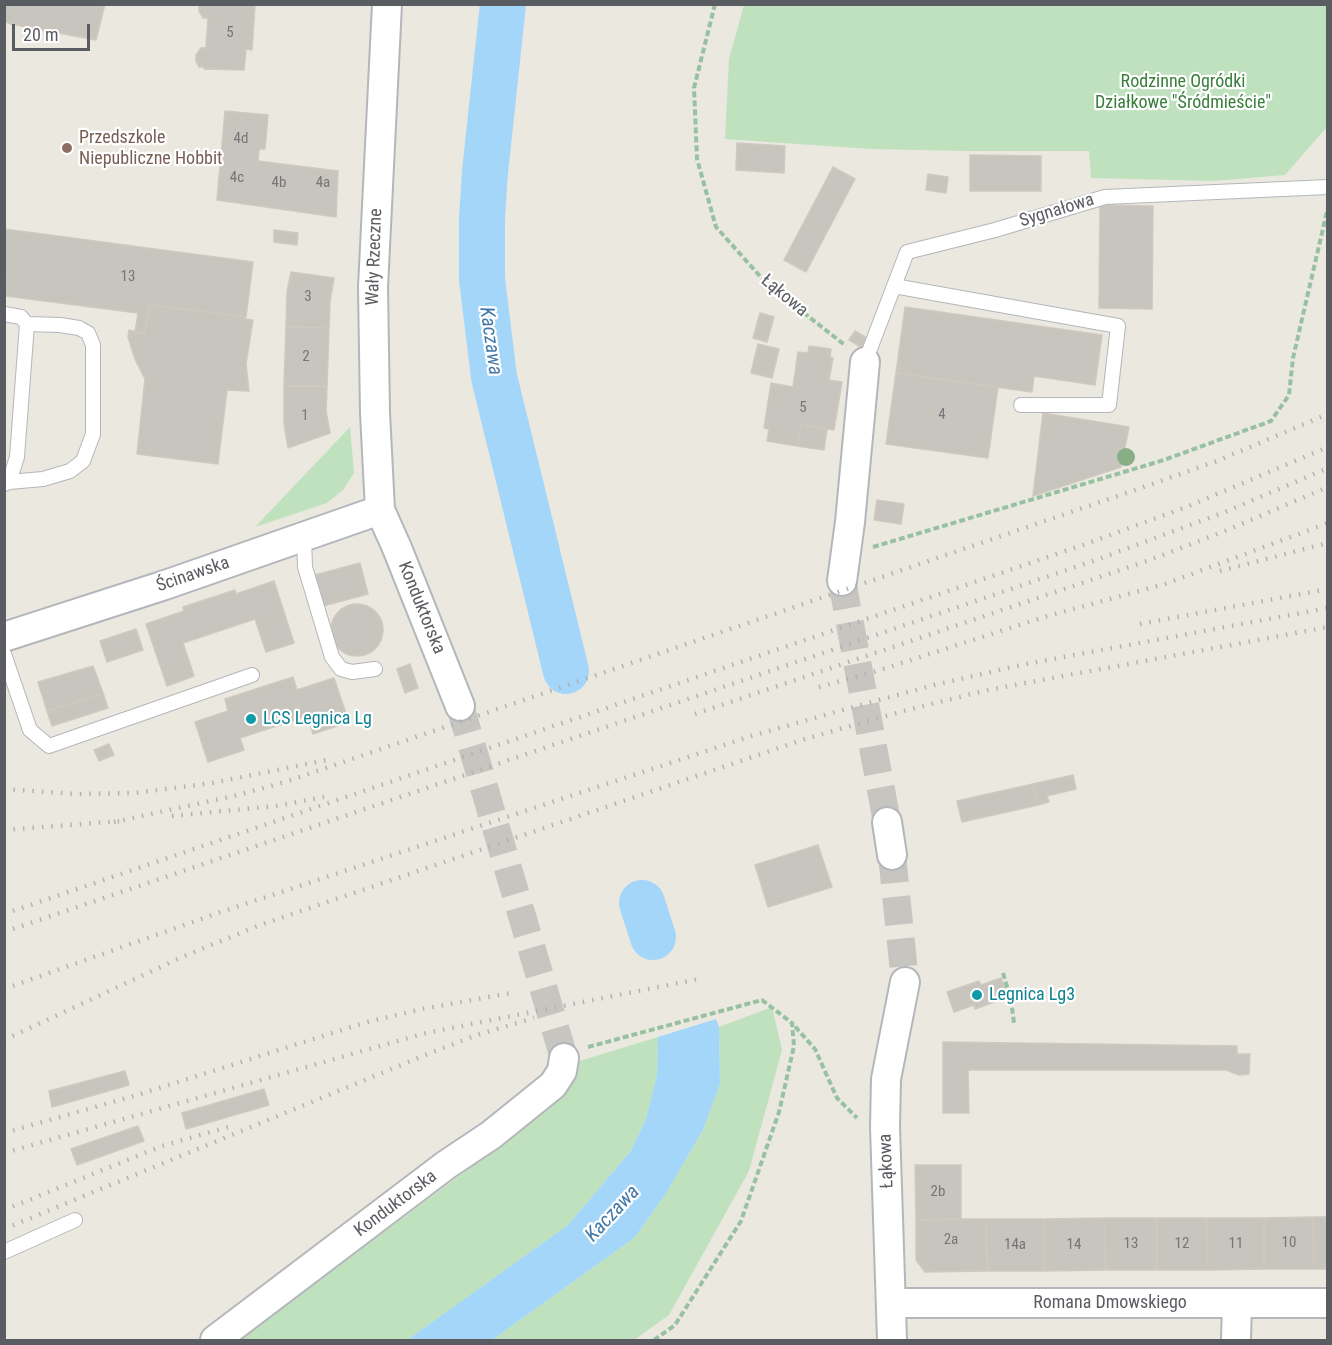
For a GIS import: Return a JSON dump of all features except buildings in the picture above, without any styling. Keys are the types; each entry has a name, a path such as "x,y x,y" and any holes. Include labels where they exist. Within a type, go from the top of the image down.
{"street":[{"name":"Wały Rzeczne","path":"380,510 373,298 387,4"},
{"path":"844,568 866,362"},
{"name":"Ścinawska","path":"4,637 380,510"},
{"name":"Konduktorska","path":"380,510 460,706"},
{"path":"887,822 892,855"},
{"name":"Łąkowa","path":"892,1341 885,1127 886,1079 905,982"},
{"name":"Konduktorska","path":"215,1341 531,1103 553,1084 571,1054"},
{"name":"Romana Dmowskiego","path":"892,1303 1328,1303"},
{"path":"1236,1341 1237,1303"}],"lane":[{"name":"Sygnałowa","path":"866,362 907,252 995,230 1104,197 1328,187"},
{"path":"894,286 1118,326 1109,405 1021,405"},
{"path":"4,314 21,317 27,324 17,457 7,483 43,479 70,471 83,461 93,434 93,345 88,333 79,328 60,324 27,324"},
{"path":"304,537 305,567 332,657 341,669 352,672 375,669"},
{"path":"4,654 30,730 49,746 252,675"},
{"path":"4,1252 75,1220"}],"path":[{"name":"Łąkowa","path":"715,4 694,88 697,159 716,226 767,284 866,362"},
{"path":"844,568 1164,460 1271,421 1289,395 1293,358 1328,207"},
{"path":"1003,973 1011,1000 1014,1023"},
{"path":"571,1054 762,1000 792,1023 815,1049 837,1098 860,1121 885,1127"},
{"path":"654,1341 675,1325 741,1221 779,1112 794,1046 792,1023"}],"green space":[{"name":"Rodzinne Ogródki Działkowe \"Śródmieście\"","path":"744,5 1327,5 1327,127 1285,175 1214,181 1091,178 1089,151 870,149 725,139 729,59"},
{"path":"350,427 354,473 343,490 327,503 255,527"},
{"path":"772,1007 782,1050 749,1171 669,1315 634,1340 492,1340 634,1238 665,1195 703,1130 720,1084 719,1027"},
{"path":"658,1037 657,1075 646,1119 630,1152 568,1225 407,1340 240,1340 551,1107 573,1063"}],"water":[{"path":"716,1019 719,1027 720,1084 703,1130 665,1195 634,1238 492,1340 407,1340 568,1225 630,1152 646,1119 657,1075 658,1037"}],"waterway":[{"name":"Kaczawa","path":"503,4 485,172 482,279 494,377 566,671"},
{"name":"Kaczawa","path":"642,903 653,937"}],"tunnel":[{"path":"842,581 887,822"},
{"path":"460,706 564,1058"},
{"path":"892,855 905,982"}],"railway":[{"path":"114,822 238,795 285,782 1141,488 1217,461 1328,414"},
{"path":"4,914 1080,546 1184,508 1328,447"},
{"path":"4,932 1096,560 1225,512 1328,468"},
{"path":"695,714 1150,560 1328,487"},
{"path":"819,687 880,670 1044,617 1165,584 1328,523"},
{"path":"1220,571 1328,543"},
{"path":"1140,624 1328,589"},
{"path":"4,989 218,913 748,737 934,685 1026,664 1328,608"},
{"path":"4,1040 182,957 260,925 805,739 988,690 1328,627"},
{"path":"4,789 76,794 135,793 212,783 327,760"},
{"path":"172,816 276,806 324,797"},
{"path":"4,830 121,821"},
{"path":"4,1153 426,1033 699,979"},
{"path":"4,1133 137,1095 367,1022 422,1009 511,993"},
{"path":"4,1229 435,1051 477,1035 534,1018"},
{"path":"4,1210 162,1146 235,1125"}],"place":[{"name":"Przedszkole Niepubliczne Hobbit","path":"67,148"},
{"name":"LCS Legnica Lg","path":"251,719"},
{"name":"Legnica Lg3","path":"977,995"}]}
